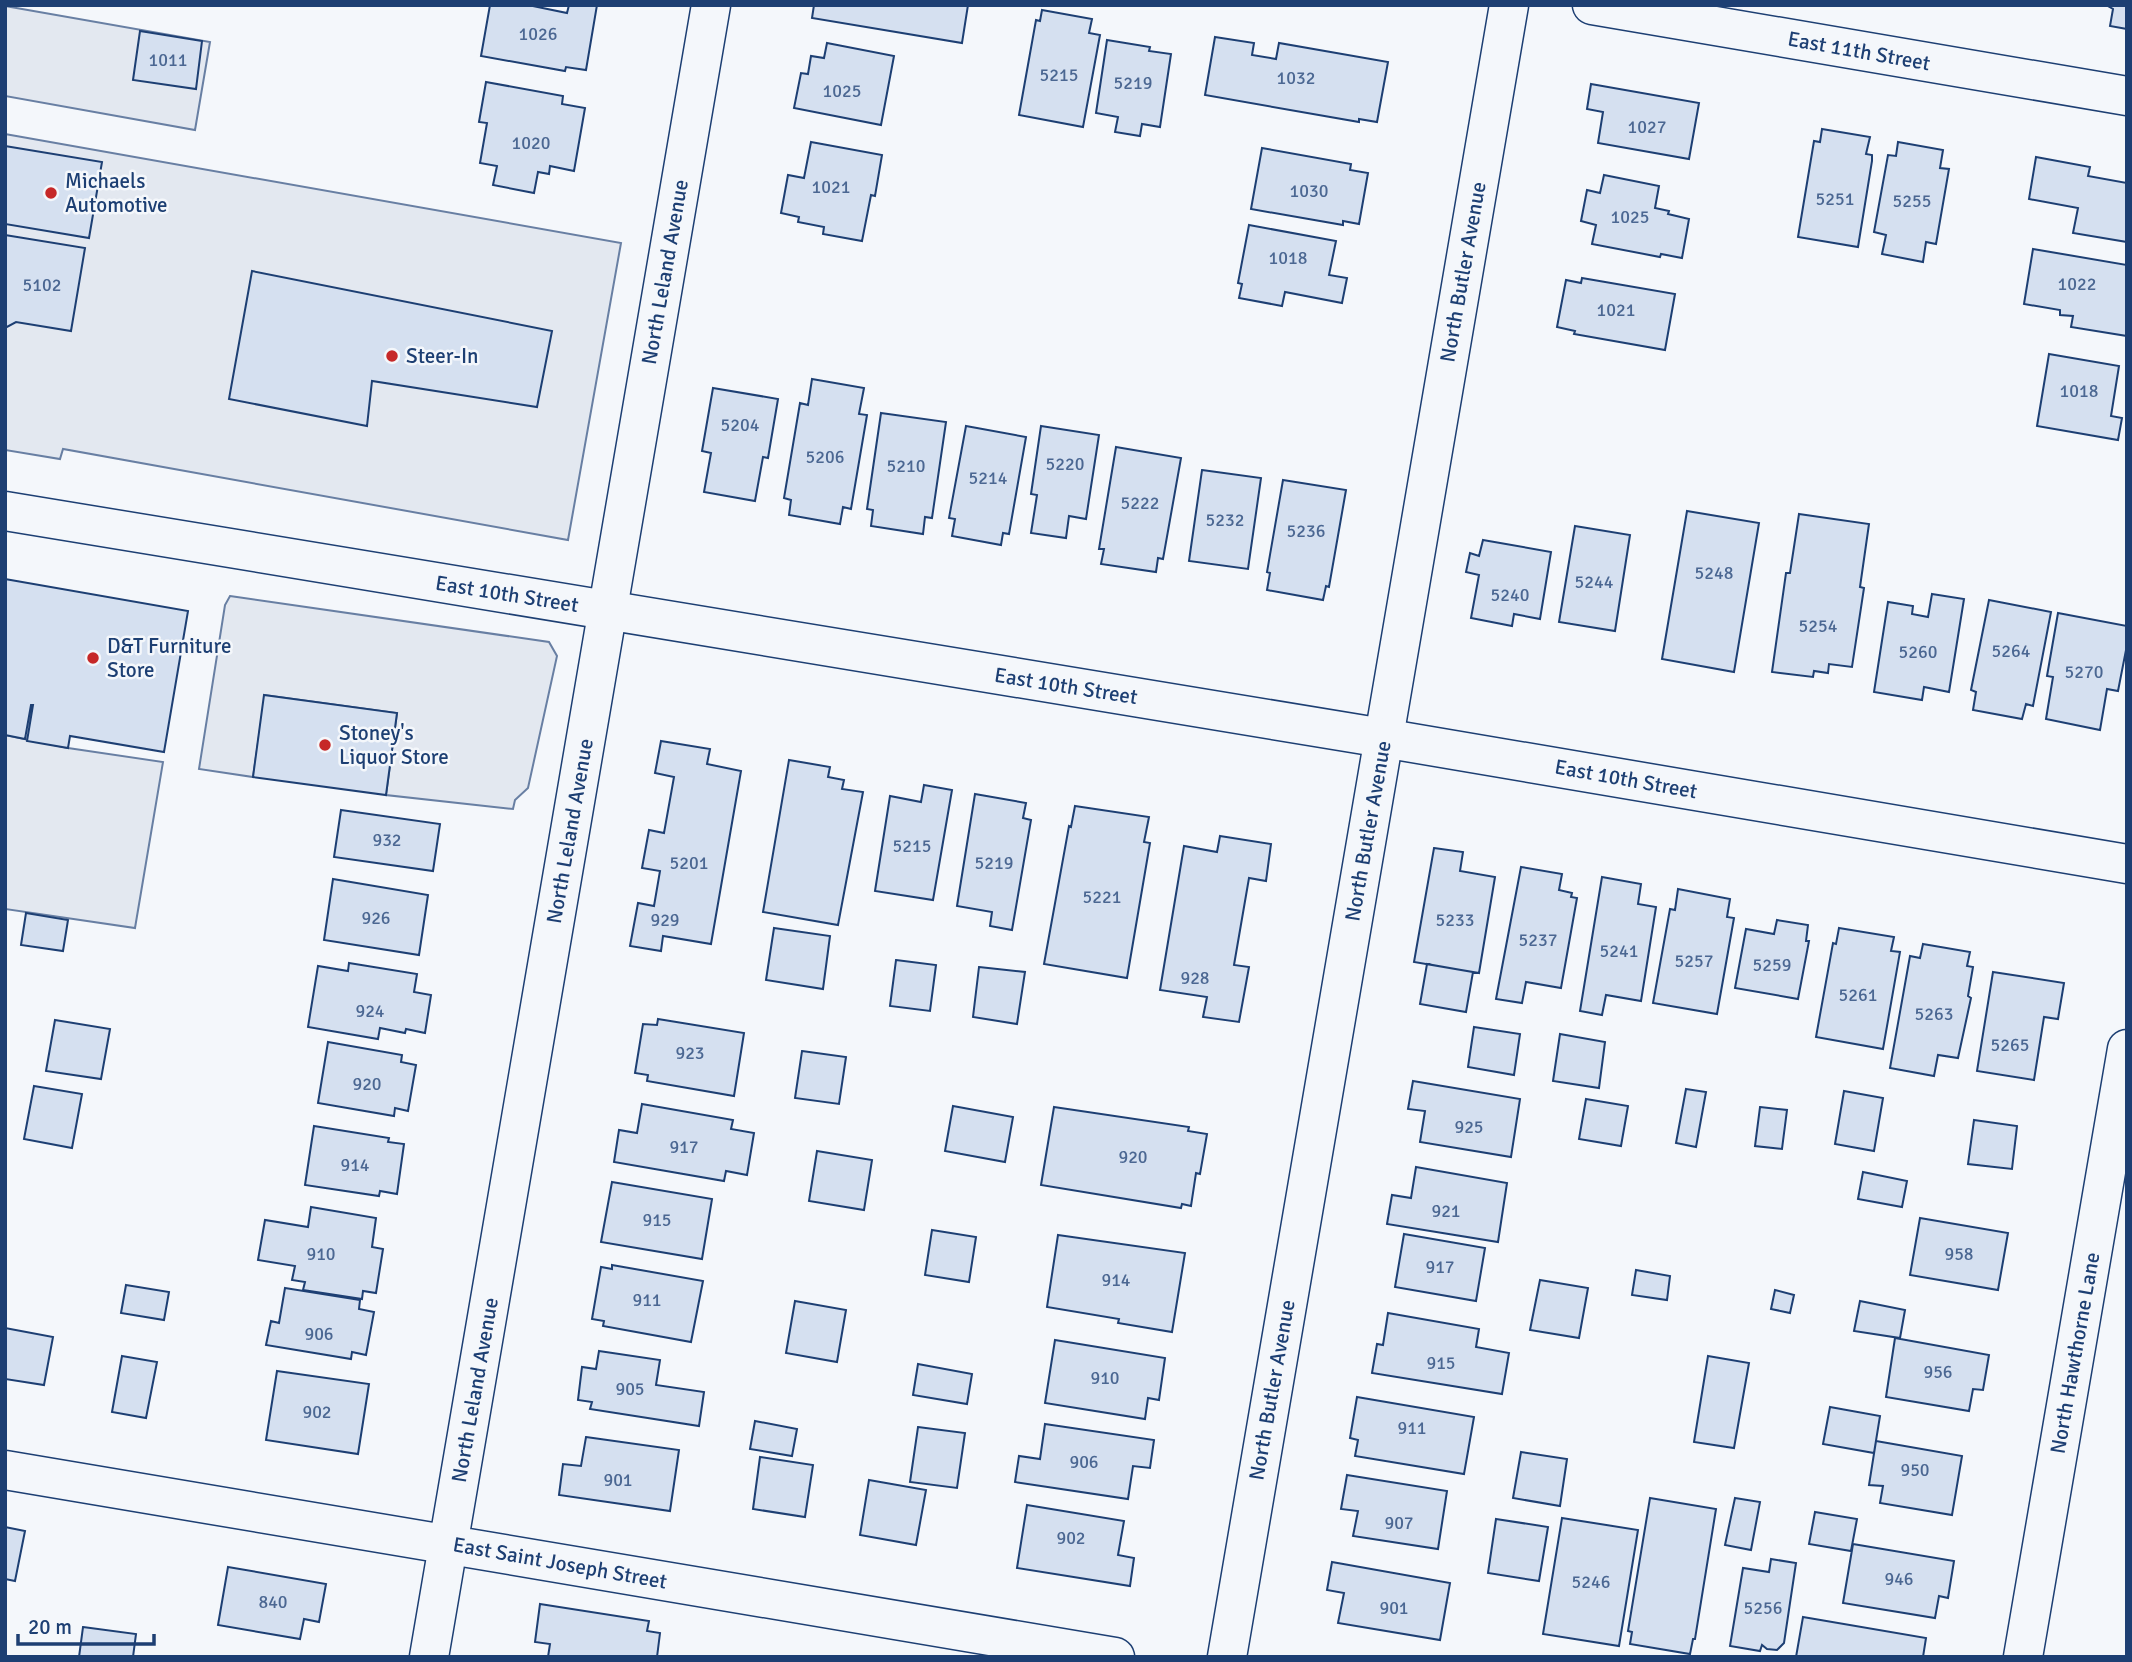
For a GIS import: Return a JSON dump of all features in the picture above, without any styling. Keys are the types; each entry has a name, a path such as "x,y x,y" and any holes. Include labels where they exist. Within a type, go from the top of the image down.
{"street":[{"name":"North Leland Avenue","path":"429,1657 711,5"},
{"name":"North Butler Avenue","path":"1227,1657 1508,5"},
{"name":"East 11th Street","path":"1592,5 2127,96"},
{"name":"East 10th Street","path":"5,511 1383,738 2127,864"},
{"name":"North Hawthorne Lane","path":"2023,1657 2127,1049"},
{"name":"East Saint Joseph Street","path":"5,1471 1115,1657"}],"shaded area":[{"path":"5,6 210,42 195,130 5,96"},
{"path":"5,134 621,243 568,540 63,449 60,459 5,450"},
{"path":"230,596 549,642 557,656 528,788 515,800 513,809 386,795 397,713 265,695 253,777 199,769 225,605"},
{"path":"5,735 68,748 163,762 135,928 5,909"}],"building":[{"path":"490,5 528,5 567,13 569,5 597,5 586,70 566,67 565,71 481,56"},
{"path":"814,5 968,5 962,43 812,18"},
{"path":"2106,5 2127,5 2127,29 2110,26 2113,9"},
{"path":"1042,10 1092,19 1089,33 1100,35 1083,127 1019,115 1036,20 1040,21"},
{"path":"140,31 202,41 196,89 133,80"},
{"path":"1215,37 1254,43 1252,55 1276,59 1279,43 1388,62 1377,122 1359,119 1359,122 1205,95"},
{"path":"1107,40 1150,47 1149,51 1171,54 1160,127 1142,124 1140,136 1115,132 1118,117 1096,113"},
{"path":"827,43 894,56 881,125 794,108 801,73 808,74 811,56 824,58"},
{"path":"486,82 563,96 562,104 585,108 574,171 550,166 549,174 538,172 534,193 493,185 497,166 480,163 487,123 479,122"},
{"path":"1591,84 1699,103 1689,159 1598,143 1603,112 1587,109"},
{"path":"1822,129 1870,137 1866,154 1872,155 1872,161 1858,247 1798,237 1814,141 1820,142"},
{"path":"811,142 882,155 875,196 871,195 862,241 823,234 824,227 798,222 799,217 781,213 788,175 804,178"},
{"path":"1898,142 1943,150 1940,168 1949,169 1936,244 1926,242 1923,262 1882,254 1886,235 1874,232 1888,155 1896,156"},
{"name":"Michaels Automotive","path":"5,146 102,162 89,238 5,224"},
{"path":"1262,148 1351,164 1350,170 1368,173 1359,224 1343,221 1343,225 1251,209"},
{"path":"2036,157 2090,167 2088,176 2127,183 2127,242 2073,233 2078,208 2029,199"},
{"path":"1604,175 1659,186 1655,208 1689,219 1682,258 1661,254 1660,257 1592,244 1596,225 1581,221 1587,190 1600,193"},
{"path":"1249,225 1336,241 1329,275 1347,278 1342,303 1285,292 1282,306 1239,298 1242,284 1238,283"},
{"path":"5,235 85,248 71,331 16,322 5,328"},
{"path":"2033,249 2127,265 2127,336 2071,327 2073,316 2060,315 2060,310 2024,304"},
{"name":"Steer-In","path":"252,271 552,331 537,407 372,381 367,426 229,399"},
{"path":"1582,278 1675,294 1665,350 1574,334 1575,331 1557,327 1566,280 1581,283"},
{"path":"2049,354 2119,366 2111,416 2122,418 2118,440 2037,426"},
{"path":"812,379 864,388 859,414 867,415 851,509 843,507 840,524 789,515 791,500 784,498 800,403 808,405"},
{"path":"713,388 778,399 768,458 763,457 755,501 704,492 711,453 702,451"},
{"path":"881,413 946,422 932,518 925,517 923,534 871,526 873,510 867,509"},
{"path":"966,426 1026,437 1009,534 1003,533 1001,545 952,536 955,519 949,518"},
{"path":"1041,426 1099,435 1086,519 1069,516 1066,538 1031,533 1037,495 1031,494"},
{"path":"1116,447 1181,458 1163,559 1158,558 1156,572 1101,564 1104,549 1099,549"},
{"path":"1202,470 1261,478 1248,569 1189,561"},
{"path":"1283,480 1346,490 1329,587 1326,586 1323,600 1267,590 1270,573 1267,572"},
{"path":"1687,511 1759,523 1734,672 1662,659"},
{"path":"1799,514 1869,524 1860,587 1864,588 1852,667 1829,664 1828,673 1814,671 1813,677 1772,672 1786,573 1790,573"},
{"path":"1575,526 1630,535 1615,631 1559,622"},
{"path":"1483,540 1551,552 1540,619 1514,614 1512,626 1471,618 1479,575 1466,572 1470,553 1479,556"},
{"name":"D&T Furniture Store","path":"5,579 188,611 164,752 70,736 68,748 27,741 33,705 25,739 5,735"},
{"path":"1932,594 1964,599 1949,692 1924,687 1922,700 1874,692 1888,602 1913,606 1912,614 1928,617"},
{"path":"1989,600 2051,612 2033,706 2026,704 2022,719 1973,710 1976,692 1971,690"},
{"path":"2058,613 2127,626 2127,645 2118,691 2107,689 2100,730 2046,719 2053,677 2047,676"},
{"name":"Stoney's Liquor Store","path":"264,695 397,713 386,795 253,777"},
{"path":"661,741 710,749 707,764 741,771 711,944 663,936 661,951 630,946 638,903 654,906 660,871 642,868 649,830 664,833 674,777 655,773"},
{"path":"789,760 830,767 828,777 844,780 842,789 863,792 838,925 763,912"},
{"path":"924,785 952,790 933,900 875,891 890,796 921,802"},
{"path":"975,794 1026,803 1023,818 1031,820 1012,930 990,926 992,912 957,906"},
{"path":"1075,806 1149,817 1144,842 1150,843 1127,978 1044,964"},
{"path":"341,810 440,824 433,871 334,857"},
{"path":"1220,836 1271,844 1266,881 1249,878 1234,965 1249,967 1239,1022 1203,1017 1207,997 1160,990 1184,846 1217,852"},
{"path":"1434,848 1463,852 1460,871 1495,877 1479,973 1414,962"},
{"path":"1521,867 1562,874 1559,890 1572,893 1571,897 1577,898 1561,988 1526,982 1522,1003 1496,999"},
{"path":"1602,877 1641,884 1638,904 1656,907 1641,1001 1606,995 1602,1015 1580,1011"},
{"path":"333,879 428,895 419,955 324,940"},
{"path":"1678,889 1730,899 1727,917 1734,918 1717,1014 1653,1003 1670,909 1675,910"},
{"path":"26,913 68,920 63,951 21,945"},
{"path":"1777,920 1808,925 1806,941 1809,941 1798,999 1735,988 1746,929 1774,934"},
{"path":"774,928 830,936 823,989 766,980"},
{"path":"1839,928 1894,937 1891,951 1900,952 1883,1049 1816,1037 1833,943 1836,944"},
{"path":"1923,944 1970,952 1967,966 1973,967 1968,996 1971,998 1958,1058 1938,1055 1934,1076 1890,1068 1910,956 1920,958"},
{"path":"896,960 936,965 930,1011 890,1006"},
{"path":"349,963 417,974 414,992 431,995 425,1033 406,1029 405,1033 380,1028 378,1039 308,1027 318,966 348,971"},
{"path":"1427,964 1473,972 1466,1012 1420,1004"},
{"path":"979,967 1025,972 1017,1024 973,1017"},
{"path":"1993,972 2064,983 2058,1019 2044,1017 2034,1080 1977,1071"},
{"path":"658,1019 744,1033 734,1096 647,1081 648,1075 635,1073 643,1024 657,1025"},
{"path":"55,1020 110,1029 101,1079 46,1071"},
{"path":"1474,1027 1520,1034 1514,1075 1468,1067"},
{"path":"1560,1034 1605,1042 1599,1088 1553,1081"},
{"path":"328,1042 402,1055 401,1062 416,1065 408,1111 395,1108 394,1116 318,1103"},
{"path":"802,1051 846,1057 839,1104 795,1098"},
{"path":"1413,1081 1520,1099 1511,1157 1420,1142 1425,1111 1408,1109"},
{"path":"34,1086 82,1094 72,1148 24,1139"},
{"path":"1686,1089 1706,1092 1696,1147 1676,1143"},
{"path":"1844,1091 1883,1098 1874,1151 1835,1144"},
{"path":"1586,1099 1628,1106 1621,1146 1579,1139"},
{"path":"642,1104 733,1120 731,1129 754,1133 747,1175 726,1171 724,1181 614,1162 619,1130 637,1133"},
{"path":"953,1106 1013,1117 1005,1162 945,1151"},
{"path":"1054,1107 1189,1127 1188,1131 1207,1134 1200,1174 1196,1173 1191,1206 1182,1204 1181,1208 1041,1185"},
{"path":"1760,1107 1787,1110 1782,1149 1755,1146"},
{"path":"1974,1120 2017,1126 2012,1169 1968,1164"},
{"path":"314,1126 389,1138 388,1142 404,1144 397,1194 380,1191 379,1196 305,1185"},
{"path":"817,1151 872,1160 864,1210 809,1201"},
{"path":"1416,1167 1507,1183 1498,1242 1387,1224 1392,1195 1411,1198"},
{"path":"1863,1172 1907,1181 1902,1207 1858,1199"},
{"path":"612,1182 712,1199 702,1259 601,1242"},
{"path":"311,1207 376,1218 372,1247 383,1249 376,1293 363,1291 362,1299 303,1290 305,1282 292,1280 295,1266 258,1260 265,1220 308,1227"},
{"path":"1920,1218 2008,1233 1998,1290 1910,1275"},
{"path":"932,1230 976,1237 969,1282 925,1275"},
{"path":"1404,1234 1485,1248 1476,1301 1395,1287"},
{"path":"1058,1235 1185,1253 1172,1332 1118,1323 1119,1319 1047,1307"},
{"path":"612,1265 703,1281 691,1342 603,1326 604,1321 592,1319 601,1267 612,1269"},
{"path":"1636,1270 1670,1276 1667,1300 1632,1295"},
{"path":"1540,1280 1588,1288 1579,1338 1530,1330"},
{"path":"126,1285 169,1292 164,1320 121,1313"},
{"path":"285,1288 360,1300 359,1309 374,1312 366,1355 352,1352 351,1359 266,1345 271,1321 279,1323"},
{"path":"1775,1290 1794,1295 1790,1313 1771,1309"},
{"path":"795,1301 846,1310 837,1362 786,1353"},
{"path":"1860,1301 1905,1310 1900,1338 1854,1331"},
{"path":"1388,1313 1479,1329 1476,1347 1509,1353 1502,1394 1372,1373 1377,1344 1383,1345"},
{"path":"5,1328 53,1337 44,1385 5,1379"},
{"path":"1895,1338 1989,1355 1983,1390 1973,1389 1969,1411 1886,1397"},
{"path":"1055,1340 1165,1358 1159,1400 1148,1398 1145,1419 1045,1403"},
{"path":"599,1351 660,1360 656,1385 704,1392 699,1426 590,1409 592,1402 578,1400 582,1367 596,1369"},
{"path":"122,1356 157,1362 146,1418 112,1412"},
{"path":"1708,1356 1749,1363 1734,1448 1694,1442"},
{"path":"918,1364 972,1374 967,1404 913,1395"},
{"path":"277,1371 369,1384 358,1454 266,1440"},
{"path":"1357,1397 1474,1417 1464,1474 1355,1456 1358,1440 1350,1438"},
{"path":"1830,1407 1880,1416 1874,1453 1823,1444"},
{"path":"755,1421 797,1429 792,1456 750,1449"},
{"path":"1045,1424 1154,1440 1150,1468 1133,1466 1128,1499 1015,1482 1019,1456 1040,1459"},
{"path":"918,1427 965,1433 957,1488 910,1482"},
{"path":"586,1437 679,1450 670,1511 559,1495 563,1464 581,1466"},
{"path":"1876,1441 1962,1456 1952,1515 1880,1503 1883,1486 1869,1485"},
{"path":"1521,1452 1567,1459 1560,1506 1513,1498"},
{"path":"760,1457 813,1465 805,1517 753,1509"},
{"path":"1347,1475 1447,1491 1438,1549 1353,1536 1358,1511 1341,1509"},
{"path":"869,1480 926,1490 916,1545 860,1535"},
{"path":"1650,1498 1716,1509 1695,1639 1690,1654 1630,1644 1632,1632 1628,1631"},
{"path":"1735,1498 1760,1502 1751,1550 1725,1545"},
{"path":"1027,1505 1124,1521 1118,1555 1134,1558 1130,1586 1017,1568"},
{"path":"1815,1512 1857,1519 1851,1551 1809,1544"},
{"path":"1562,1518 1638,1530 1619,1646 1543,1634"},
{"path":"1496,1519 1548,1527 1539,1581 1488,1573"},
{"path":"5,1527 25,1531 15,1581 5,1579"},
{"path":"1853,1544 1954,1561 1948,1598 1939,1596 1935,1618 1843,1603"},
{"path":"1771,1559 1796,1563 1784,1643 1777,1650 1767,1649 1762,1645 1760,1651 1730,1646 1743,1568 1769,1572"},
{"path":"1332,1562 1450,1583 1440,1640 1338,1623 1344,1593 1327,1590"},
{"path":"228,1567 326,1584 319,1622 304,1619 300,1639 218,1625"},
{"path":"540,1604 649,1621 647,1631 660,1633 657,1657 548,1657 550,1644 535,1642"},
{"path":"1803,1617 1926,1638 1923,1657 1796,1657"},
{"path":"83,1627 136,1634 133,1657 79,1657"}],"place":[{"name":"Michaels Automotive","path":"51,193"},
{"name":"Steer-In","path":"392,356"},
{"name":"D&T Furniture Store","path":"93,658"},
{"name":"Stoney's Liquor Store","path":"325,745"}]}
